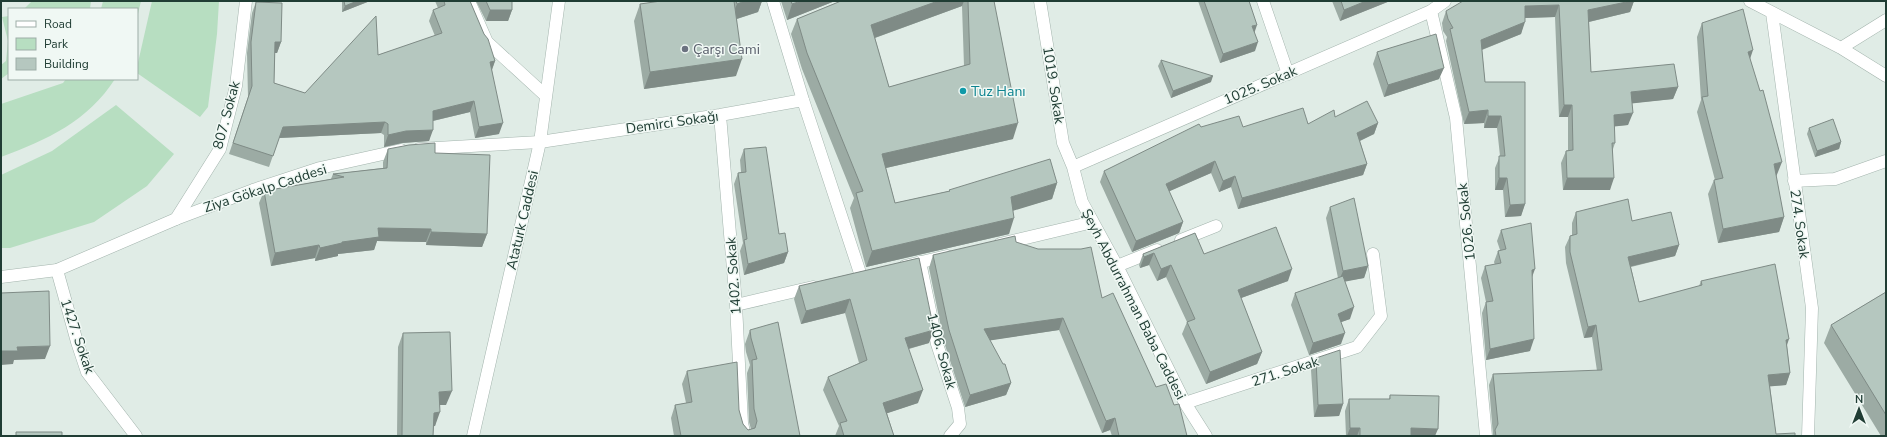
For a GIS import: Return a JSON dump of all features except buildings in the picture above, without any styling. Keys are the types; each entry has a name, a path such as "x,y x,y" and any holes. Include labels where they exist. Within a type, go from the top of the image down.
{"street":[{"name":"807. Sokak","path":"176,219 220,149 236,86 246,1"},
{"path":"469,1 487,42 546,96"},
{"name":"Ataturk Caddesi","path":"473,436 540,142 559,1"},
{"path":"773,1 786,29 803,100 861,276"},
{"name":"1019. Sokak","path":"1040,1 1063,143 1073,167"},
{"path":"1263,1 1288,74"},
{"name":"1025. Sokak","path":"1073,167 1175,121 1288,74 1430,11 1445,1"},
{"path":"1750,1 1841,48 1886,76"},
{"name":"1026. Sokak","path":"1430,11 1456,118 1486,436"},
{"name":"274. Sokak","path":"1772,13 1812,308 1808,436"},
{"path":"1841,48 1886,20"},
{"name":"Demirci Sokağı","path":"540,142 720,115 803,100"},
{"name":"1402. Sokak","path":"720,115 736,305 742,423 745,436"},
{"name":"Ziya Gökalp Caddesi","path":"1,277 57,270 176,219 253,190 320,168 403,150 540,142"},
{"path":"1794,182 1835,179 1886,161"},
{"name":"Şeyh Abdurrahman Baba Caddesi","path":"1073,167 1082,202 1117,266 1185,403 1206,436"},
{"path":"988,246 1093,222"},
{"path":"1117,266 1216,226"},
{"path":"891,269 958,254"},
{"name":"271. Sokak","path":"1185,403 1357,347 1381,316 1373,254"},
{"name":"1406. Sokak","path":"920,262 937,344 958,408 960,424 950,436"},
{"name":"1427. Sokak","path":"57,270 77,342 88,372 136,436"},
{"path":"847,279 876,272"},
{"path":"736,305 825,284"}],"green space":[{"path":"32,1 91,1 90,8 25,8"},
{"path":"103,1 141,1 138,14 138,8 101,8"},
{"path":"152,1 219,1 217,34 208,107 200,117 138,74 138,63"},
{"path":"8,16 8,41 2,17"},
{"path":"8,41 8,74 1,79 1,65 6,61"},
{"path":"65,80 114,80 92,107 79,118 34,144 1,157 1,104 63,83"},
{"path":"116,105 174,154 147,186 94,222 10,248 1,248 1,175 52,151"}],"place":[{"name":"Çarşı Cami","path":"685,49"},
{"name":"Tuz Hanı","path":"963,91"}]}
